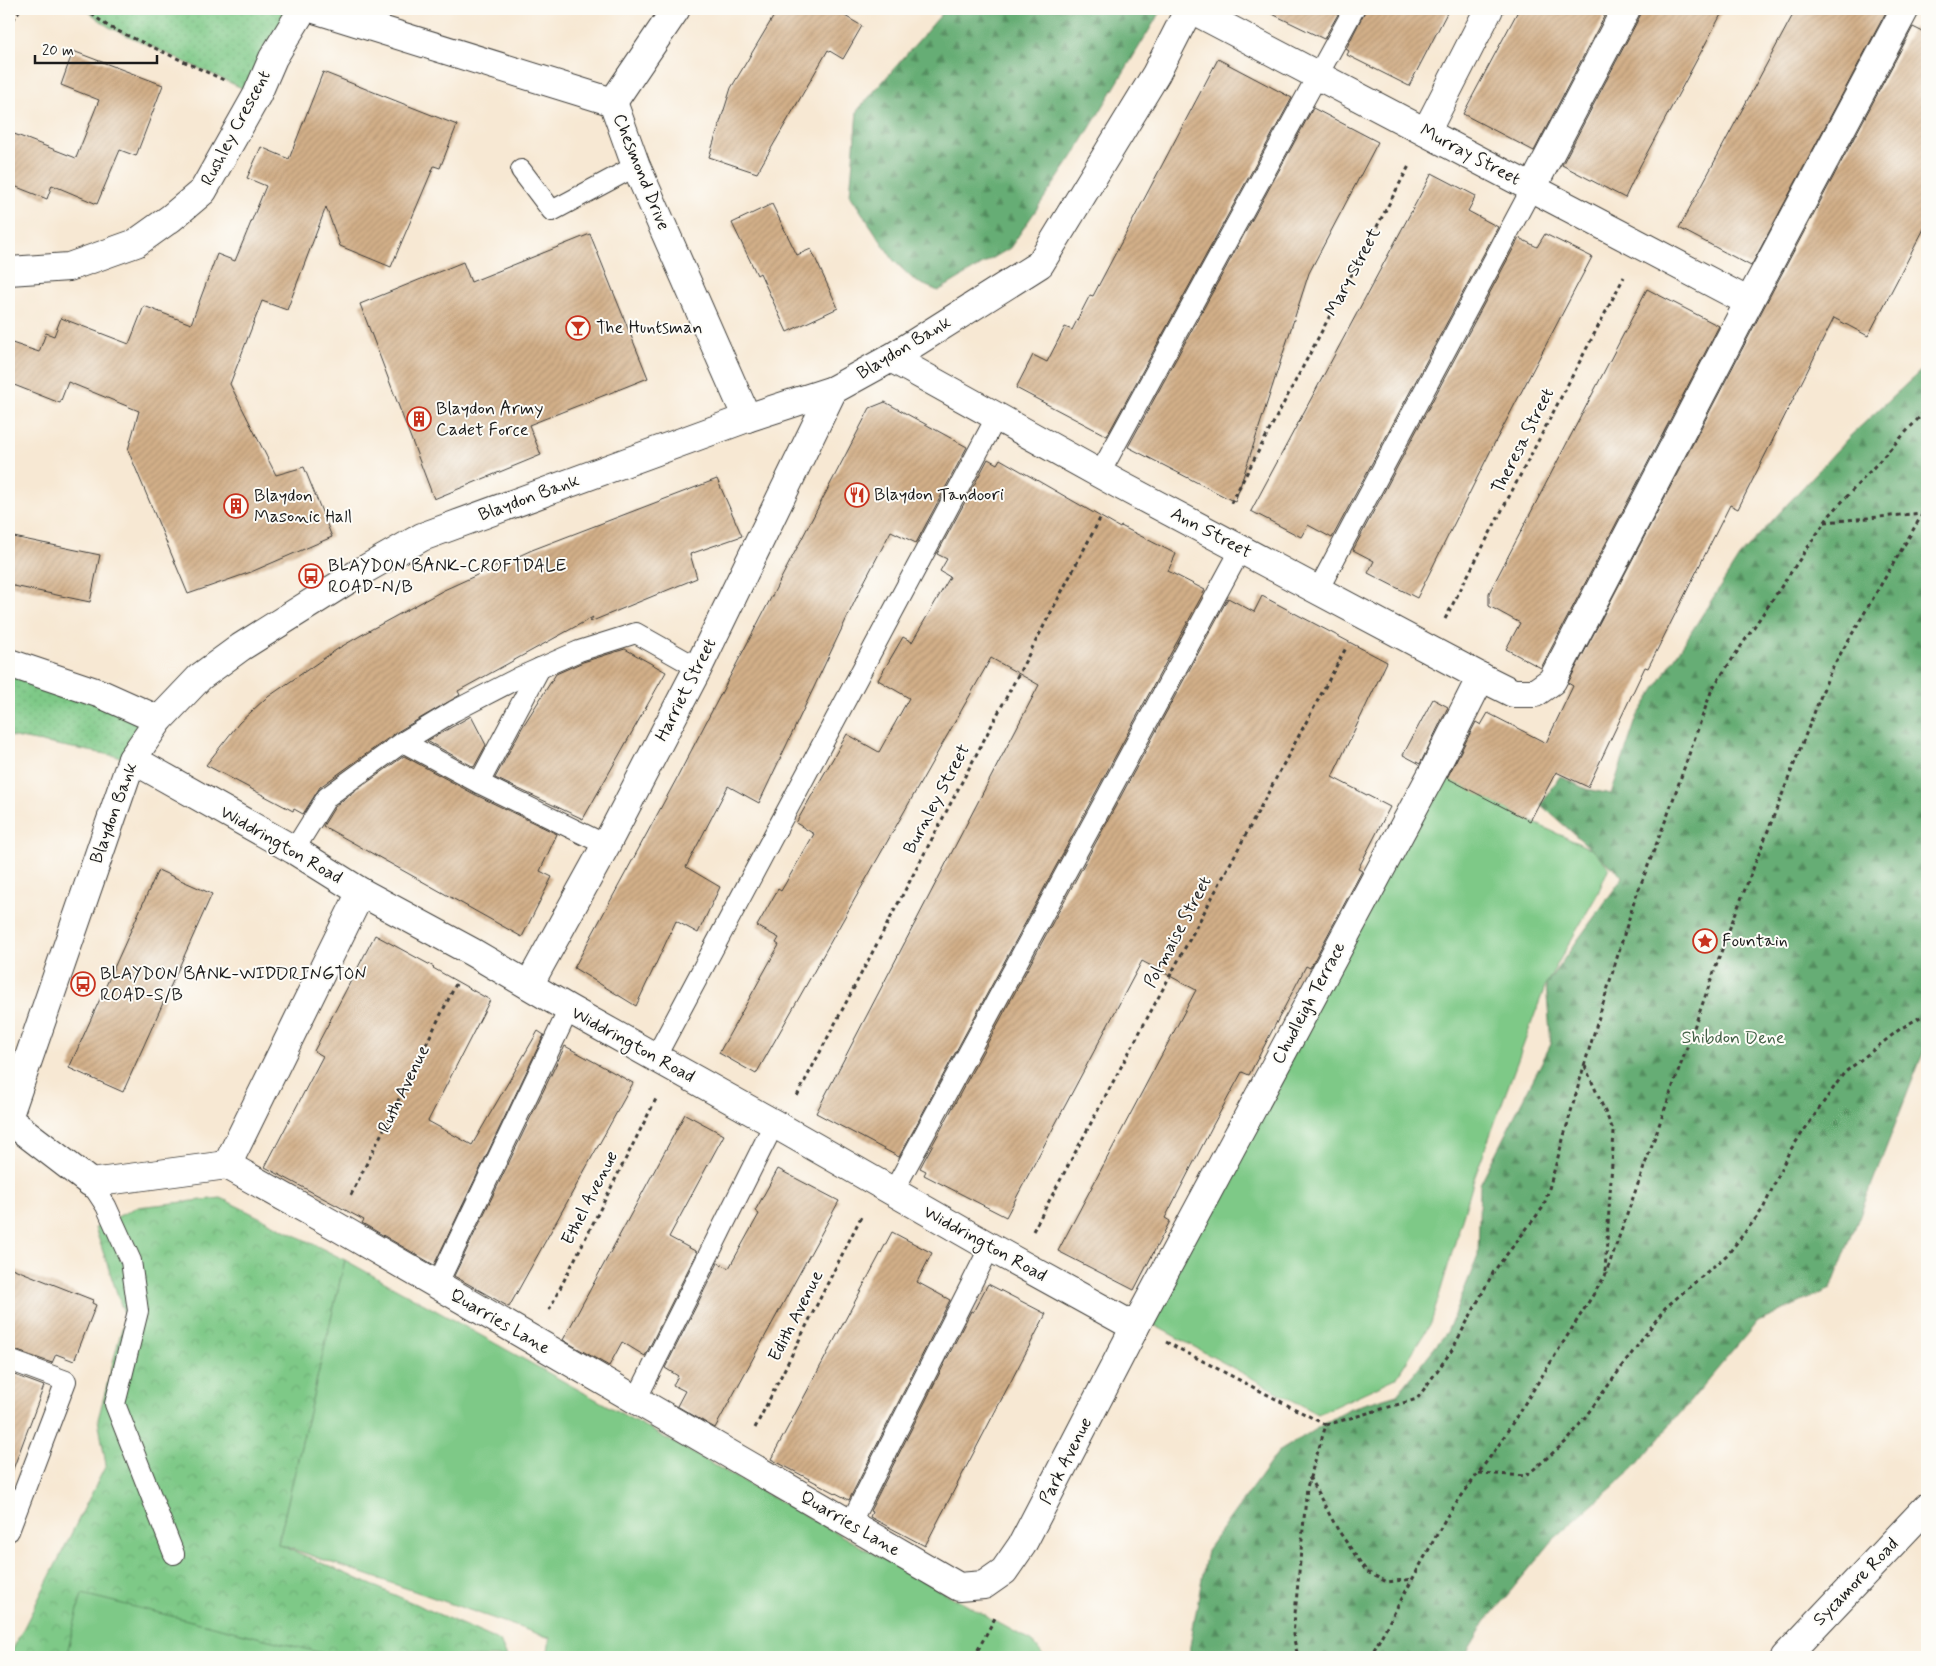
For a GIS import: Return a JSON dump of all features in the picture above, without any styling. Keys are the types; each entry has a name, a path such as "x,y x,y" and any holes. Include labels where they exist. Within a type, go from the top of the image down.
{"street":[{"name":"Rushley Crescent","path":"9,271 69,267 136,243 203,191 257,95 273,58 303,9"},
{"name":"Chesmond Drive","path":"314,9 613,102 636,166 747,418"},
{"path":"613,102 676,9"},
{"name":"Murray Street","path":"1190,9 1749,302"},
{"name":"Blaydon Bank","path":"9,1115 132,760 159,720 200,676 241,647 362,571 422,537 747,418 833,390 891,358 1040,264 1156,74 1190,9"},
{"path":"1426,132 1490,9"},
{"path":"1532,188 1626,9"},
{"path":"1749,302 1905,9"},
{"name":"Ann Street","path":"891,358 996,418 1109,479 1482,677 1513,693 1535,693 1552,681 1749,302"},
{"name":"Harriet Street","path":"529,985 606,845 698,668 833,390"},
{"path":"9,664 101,694 159,720"},
{"name":"Chudleigh Terrace","path":"1135,1327 1482,677"},
{"name":"Widdrington Road","path":"132,760 294,850 361,892 472,952 569,1010 1135,1327"},
{"path":"9,1120 91,1184 227,1165 361,892"},
{"name":"Quarries Lane","path":"227,1165 336,1226 960,1587 984,1585"},
{"name":"Park Avenue","path":"984,1585 1004,1571 1022,1545 1135,1327"},
{"name":"Sycamore Road","path":"1785,1657 1927,1506"}],"lane":[{"path":"1109,479 1354,9"},
{"path":"521,170 552,211 636,166"},
{"path":"1318,590 1532,188"},
{"path":"663,1062 996,418"},
{"path":"886,1188 1241,549"},
{"path":"294,850 327,797 403,742 454,710 540,668 579,651 636,633 698,668"},
{"path":"479,782 540,668"},
{"path":"403,742 606,845"},
{"path":"437,1285 569,1010"},
{"path":"636,1400 777,1126"},
{"path":"91,1184 106,1206 131,1261 138,1310 114,1404 174,1554"},
{"path":"850,1524 990,1247"},
{"path":"9,1360 66,1381 9,1531"}],"path":[{"path":"9,28 20,9"},
{"path":"85,9 109,27 257,95"},
{"name":"Mary Street","path":"1214,535 1426,132"},
{"name":"Theresa Street","path":"1430,649 1640,245"},
{"path":"1135,1327 1326,1425 1417,1399 1447,1357 1494,1271 1544,1206 1634,902 1668,814 1712,689 1824,522 1927,409"},
{"name":"Burnley Street","path":"777,1126 1109,479"},
{"path":"1370,1657 1447,1516 1498,1446 1605,1276 1729,930 1831,670 1923,513 1927,510"},
{"path":"1824,522 1923,513"},
{"name":"Polmaise Street","path":"1016,1262 1363,615"},
{"name":"Ruth Avenue","path":"336,1226 472,952"},
{"path":"1479,1473 1526,1476 1569,1439 1665,1308 1728,1254 1763,1209 1789,1152 1844,1073 1900,1028 1927,1013"},
{"name":"Ethel Avenue","path":"532,1341 663,1062"},
{"path":"1584,1066 1614,1132 1605,1276"},
{"name":"Edith Avenue","path":"739,1460 886,1188"},
{"path":"1298,1657 1293,1635 1309,1476 1326,1425"},
{"path":"1309,1476 1338,1530 1367,1572 1387,1582 1413,1579"}],"green space":[{"path":"85,9 303,9 257,95 109,27"},
{"path":"946,9 1162,9 1073,156 1010,248 938,291 915,281 894,261 850,195 857,111"},
{"name":"Shibdon Dene","path":"1927,365 1927,1043 1831,1289 1758,1321 1635,1467 1554,1539 1485,1622 1464,1657 1188,1657 1207,1550 1278,1452 1350,1408 1397,1394 1447,1332 1478,1256 1480,1184 1551,1044 1546,984 1623,877 1541,805 1560,776 1586,789 1611,794 1637,717 1739,557 1849,437"},
{"path":"9,663 159,720 132,759 9,736"},
{"path":"1434,770 1530,821 1593,850 1609,867 1598,893 1546,984 1474,1179 1431,1323 1396,1378 1318,1414 1141,1318"},
{"path":"221,1198 345,1260 278,1544 500,1641 507,1657 9,1657 106,1465 98,1419 125,1317 95,1228 137,1207"},
{"path":"345,1260 1033,1642 1044,1657 547,1657 550,1638 278,1544"},
{"path":"82,1594 338,1657 66,1657"}],"building":[{"path":"778,9 833,9 862,26 843,59 828,50 757,173 709,157 731,88"},
{"path":"1262,9 1341,9 1324,39"},
{"path":"1366,9 1449,9 1409,86 1347,55 1349,51 1346,49"},
{"path":"1519,9 1608,9 1534,151 1463,114"},
{"path":"1642,9 1724,9 1640,166 1625,198 1562,165"},
{"path":"1796,9 1880,9 1886,12 1751,266 1679,228"},
{"path":"1913,27 1927,34 1927,223 1868,336 1834,318 1738,509 1730,505 1648,668 1645,667 1588,787 1556,772 1530,821 1447,778 1476,722 1481,725 1488,713 1546,743 1573,686 1568,683"},
{"path":"73,51 163,85 136,156 120,150 97,204 52,185 47,199 9,184 9,132 76,158 99,100 61,85"},
{"path":"1218,59 1292,98 1107,436 1016,388 1033,355 1047,362 1065,327 1072,330 1090,295 1093,296"},
{"path":"323,72 457,125 440,168 434,166 391,267 340,246 326,207 287,310 262,301 230,384 276,475 304,467 332,537 251,572 188,594 128,450 139,411 68,382 60,403 9,383 9,342 39,352 46,333 54,336 61,318 129,344 144,306 191,324 217,254 235,261 266,186 247,178 261,147 289,159"},
{"path":"1313,108 1378,142 1309,273 1235,502 1128,447"},
{"path":"1432,173 1476,196 1468,211 1498,227 1332,538 1308,525 1301,537 1251,511"},
{"path":"772,204 797,255 811,249 838,308 787,332 760,273 757,275 732,223"},
{"path":"590,234 648,378 529,425 541,455 434,499 360,304 463,262 471,282"},
{"path":"1545,234 1592,257 1493,446 1417,598 1368,573 1374,561 1353,550 1519,238 1537,247"},
{"path":"1647,289 1719,326 1541,668 1506,649 1520,623 1489,606 1489,593"},
{"path":"885,402 967,447 916,543 891,531 862,586 759,803 728,786 686,867 720,887 698,933 676,921 636,1006 574,968 677,778 870,408"},
{"path":"988,459 997,464 1000,459 1120,528 1121,526 1176,554 1168,571 1205,590 899,1157 816,1113 1039,685 991,658 756,1074 719,1053 779,945 776,943 779,938 757,926 778,889 781,891 814,834 796,823 847,734 879,752 909,698 878,680 903,637 912,642 950,577 940,571 947,559 937,554"},
{"path":"717,479 742,536 690,554 697,578 590,622 593,617 458,691 460,695 397,732 320,787 303,814 294,809 293,811 206,765 239,723 265,699 339,648 372,629 444,590 532,550"},
{"path":"9,536 100,555 90,602 9,585"},
{"path":"1262,596 1387,662 1332,777 1390,807 1358,869 1362,871 1310,968 1306,966 1249,1075 1242,1072 1213,1125 1165,1218 1170,1221 1134,1290 1058,1251 1196,990 1142,961 1006,1217 924,1175 926,1171 920,1168 1228,598 1254,612"},
{"path":"625,649 666,672 583,819 495,778 523,726 556,674 583,662"},
{"path":"1433,699 1448,707 1420,764 1403,755"},
{"path":"471,716 486,745 474,767 427,741"},
{"path":"404,756 474,794 557,834 540,871 552,877 522,937 323,826 336,805"},
{"path":"158,870 212,894 123,1092 69,1068"},
{"path":"375,935 490,1000 428,1121 472,1145 538,1031 544,1035 434,1265 362,1223 364,1220 265,1167 323,1056 314,1051"},
{"path":"565,1046 633,1083 509,1307 454,1276"},
{"path":"685,1114 724,1135 669,1237 697,1252 645,1356 622,1342 609,1366 563,1340"},
{"path":"778,1169 839,1201 715,1428 677,1406 685,1391 673,1385 678,1376 665,1368 718,1263 729,1268 759,1214 755,1211"},
{"path":"892,1232 932,1253 917,1282 950,1300 849,1500 771,1459"},
{"path":"9,1267 93,1300 92,1303 96,1305 74,1361 56,1354 52,1363 9,1348"},
{"path":"988,1284 1046,1314 925,1546 870,1517 872,1512 870,1511 971,1311 973,1312"},
{"path":"9,1373 44,1386 12,1472 9,1471"}],"place":[{"name":"The Huntsman","path":"578,328"},
{"name":"Blaydon Army Cadet Force","path":"419,419"},
{"name":"Blaydon Tandoori","path":"857,495"},
{"name":"Blaydon Masonic Hall","path":"236,506"},
{"name":"BLAYDON BANK-CROFTDALE ROAD-N/B","path":"311,576"},
{"name":"Fountain","path":"1705,941"},
{"name":"BLAYDON BANK-WIDDRINGTON ROAD-S/B","path":"83,984"}]}
